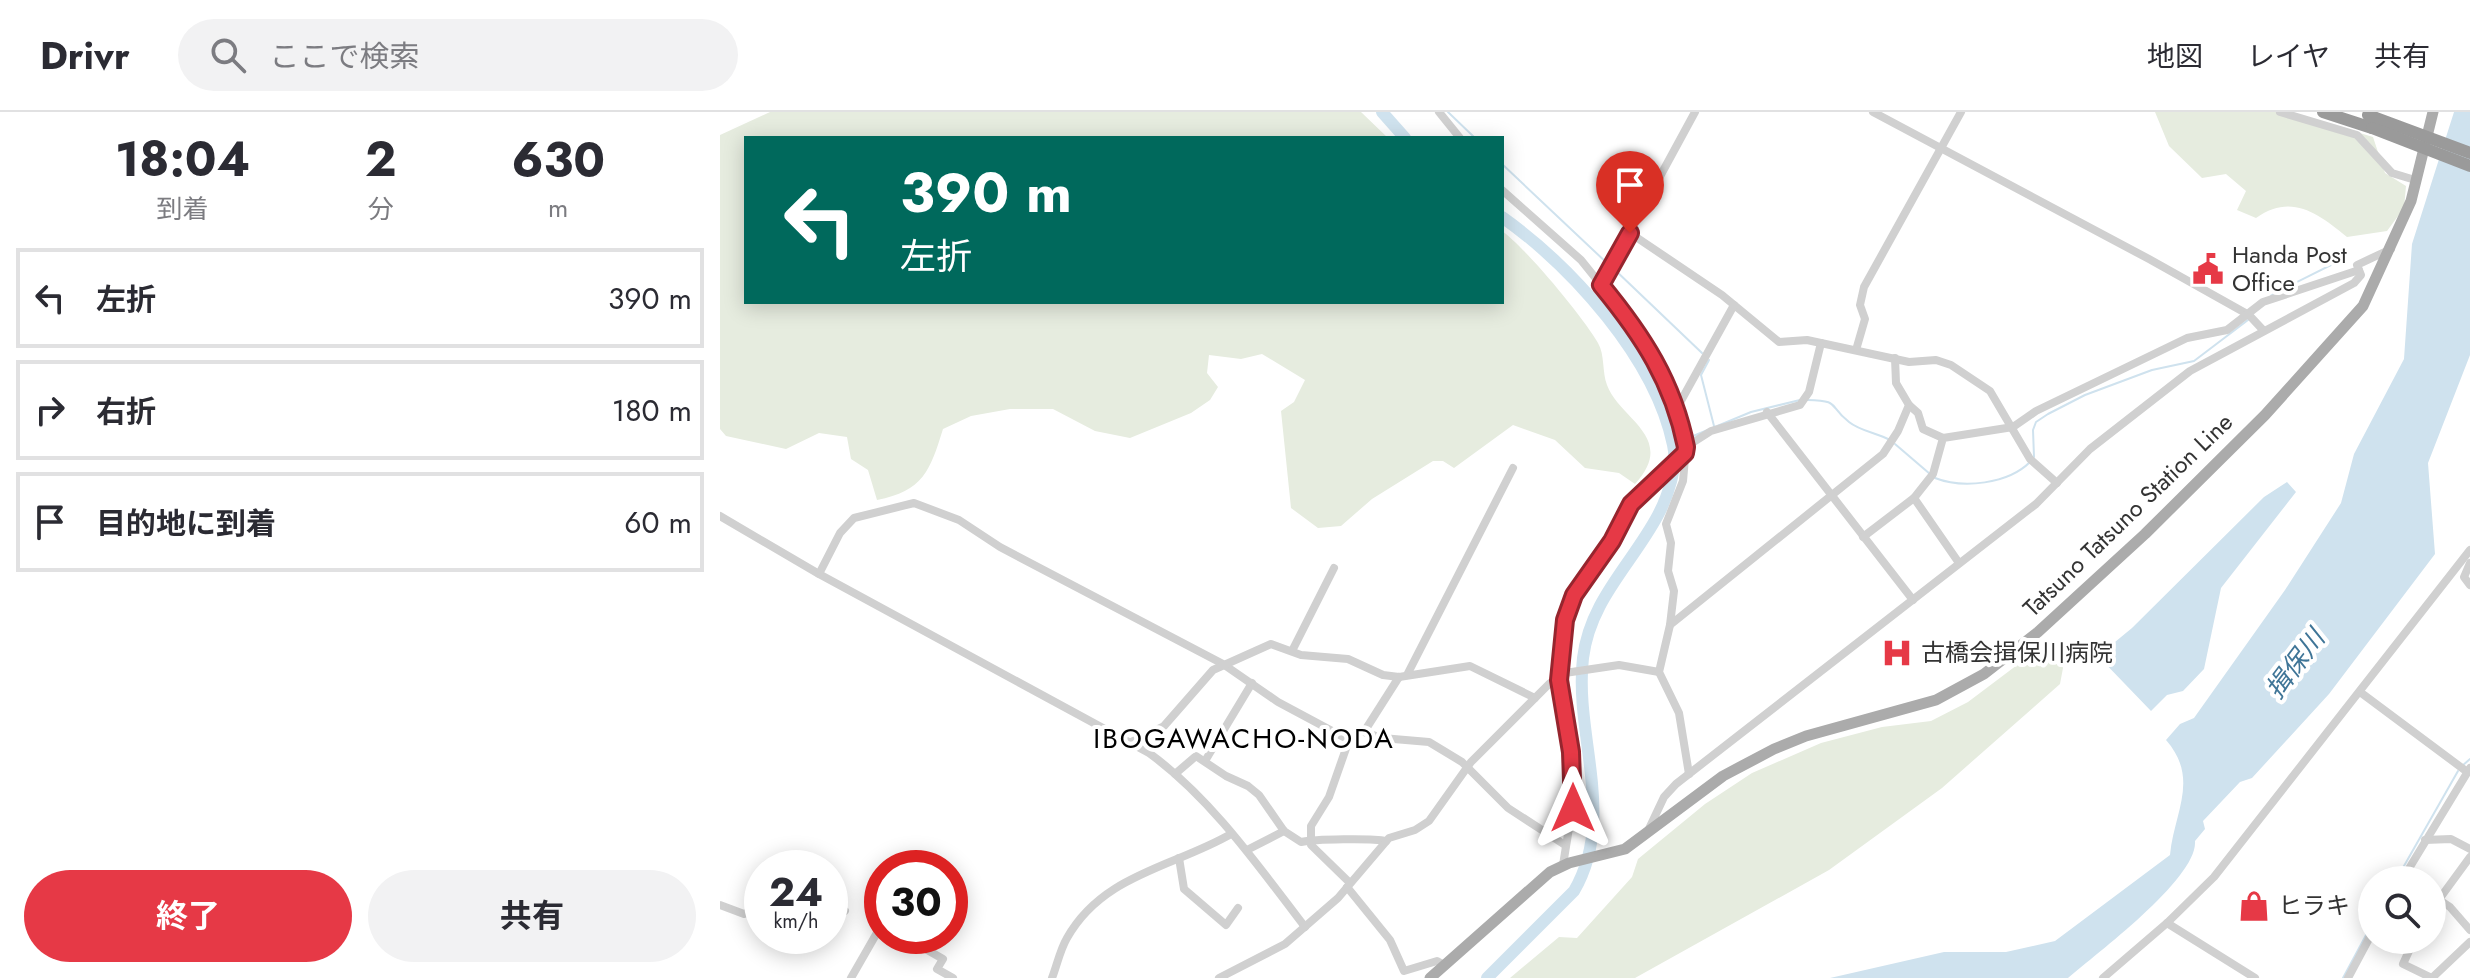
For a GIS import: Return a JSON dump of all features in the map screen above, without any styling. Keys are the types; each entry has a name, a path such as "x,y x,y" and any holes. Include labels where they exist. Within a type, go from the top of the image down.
{"highway":[{"path":"2323,112 2470,166"},
{"path":"2364,113 2470,153"}],"main road":[{"name":"Tatsuno Tatsuno Station Line","path":"1430,978 1529,889 1566,864 1625,849 1687,801 1749,760 1806,736 1936,700 2008,657 2145,534 2265,415 2363,306 2411,201 2433,112"}],"street":[{"path":"1439,112 1458,136"},
{"path":"1601,285 1695,112"},
{"path":"1873,112 2249,315 2263,330"},
{"path":"1856,350 1865,319 1860,305 1864,287 1961,112"},
{"path":"2280,112 2357,135 2392,173 2415,180"},
{"path":"1504,192 1568,246 1601,285 1651,349 1677,408 1685,452 1683,481 1666,524 1671,543 1668,571 1674,591 1659,672 1679,713 1689,774"},
{"path":"1630,233 1734,305 1779,342 1821,343 1895,358 1936,360 1959,369 1990,391 2031,460 2057,483"},
{"path":"1647,834 1664,797 1689,774 2036,504 2090,449 2190,371 2354,283 2361,275 2357,265 2392,248"},
{"path":"1895,358 1896,383 1909,405 1918,413 1923,429 1943,438 2013,427 2036,411 2187,338 2227,330 2263,302 2359,270"},
{"path":"1677,408 1683,403 1734,305"},
{"path":"1566,864 1565,845 1573,808 1574,779 1560,676 1565,620 1574,595 1612,541 1631,504 1685,452 1711,431 1804,399 1821,343"},
{"path":"1670,625 1874,463 1892,441 1909,405"},
{"path":"1767,412 1913,600"},
{"path":"1863,537 1914,498 1932,476 1943,438"},
{"path":"1364,732 1403,676 1513,468"},
{"path":"1914,498 1959,563"},
{"path":"819,574 840,533 854,518 914,503 959,520 1000,547 1223,664 1278,702 1349,740"},
{"path":"720,516 819,574 1131,742 1175,774 1247,850 1305,927"},
{"path":"2103,978 2214,877 2470,550"},
{"path":"2470,563 2464,577 2470,585"},
{"path":"1292,651 1334,568"},
{"path":"1131,742 1164,726 1194,688 1223,664 1271,644 1312,657 1348,659 1383,675 1403,676 1470,666 1535,698"},
{"path":"1175,774 1196,756 1259,795 1284,831 1301,842 1386,841 1429,821 1467,767 1560,676 1599,667 1628,665 1659,672"},
{"path":"1205,761 1252,683"},
{"path":"2360,692 2468,770 2410,866"},
{"path":"1444,965 1437,961 1404,971 1390,940 1348,885 1311,845 1311,826 1329,797 1349,740 1358,730 1382,738 1429,742 1467,767 1508,808 1565,845"},
{"path":"1247,850 1284,831"},
{"path":"1052,978 1066,938 1092,907 1151,867 1231,834"},
{"path":"2425,840 2451,839 2470,849"},
{"path":"1219,978 1275,951 1305,927 1375,859 1386,841"},
{"path":"2446,888 2470,857"},
{"path":"1179,858 1182,885 1212,914 1226,925 1238,908"},
{"path":"2446,904 2470,930"},
{"path":"720,905 744,914"},
{"path":"2167,923 2255,978"},
{"path":"2408,954 2403,964 2432,978 2470,942"},
{"path":"851,978 865,954"},
{"path":"934,954 943,959 937,969 953,978"},
{"path":"2348,978 2361,954"}],"shaded area":[{"path":"770,112 1361,112 1386,136 744,136 744,304 1504,304 1504,233 1553,284 1598,343 1604,375 1613,397 1648,441 1650,453 1647,468 1635,484 1619,473 1585,468 1555,440 1513,425 1454,468 1443,461 1433,461 1372,499 1341,526 1318,528 1291,508 1281,411 1294,402 1305,380 1262,354 1241,359 1209,355 1207,373 1218,387 1210,400 1191,413 1130,438 1095,431 1053,409 1010,409 971,416 943,429 929,468 915,485 877,500 868,470 851,459 847,437 819,433 786,449 726,436 720,429 720,135"},
{"path":"2155,112 2290,112 2373,137 2385,173 2406,186 2404,208 2387,231 2347,237 2304,209 2281,207 2256,218 2237,210 2246,191 2226,174 2202,178 2169,146"},
{"path":"2046,650 2058,652 2063,668 2060,684 1942,788 1829,870 1635,978 1510,978 1559,937 1577,938 1632,877 1638,859 1705,804 1752,773 1821,743 1882,727 1931,721 1968,702 2033,653"}],"water":[{"name":"揖保川","path":"2454,112 2470,112 2470,355 2428,463 2435,554 2329,694 2252,778 2240,782 2203,821 2205,829 2195,841 2192,856 2164,894 2068,978 1830,978 1944,952 2006,952 2055,941 2170,855 2183,782 2182,768 2166,740 2180,724 2194,718 2285,590 2341,503 2354,454 2404,359 2412,244"},
{"path":"2287,482 2296,492 2221,588 2204,669 2183,691 2167,695 2151,711 2098,656 2132,628 2264,497"}],"waterway":[{"path":"1382,112 1403,136"},
{"path":"1448,112 1473,136"},
{"path":"1504,166 1609,265"},
{"path":"1487,978 1574,891 1586,863 1592,834 1593,805 1582,687 1587,637 1603,600 1658,515 1674,463 1673,445 1663,412 1649,380 1629,348 1607,317 1556,261 1504,219"},
{"path":"2271,295 2341,260"},
{"path":"1614,269 1702,353"},
{"path":"2034,457 2033,430 2036,422 2048,414 2085,395 2152,370 2194,361 2248,320"},
{"path":"1709,360 1701,375 1714,426"},
{"path":"1686,439 1751,412 1800,400"},
{"path":"1807,400 1830,403 1853,425 1890,440"},
{"path":"1674,447 1680,442"},
{"path":"1895,444 1930,474"},
{"path":"1935,478 1972,484 1998,480 2030,462"},
{"path":"2462,766 2470,759"},
{"path":"2404,866 2458,771"},
{"path":"2343,978 2358,950"}],"place":[{"name":"Handa Post Office","path":"2208,269"},
{"name":"古橋会揖保川病院","path":"1897,653"},
{"name":"ヒラキ","path":"2254,906"}],"district":[{"name":"IBOGAWACHO-NODA","path":"1244,738"}],"route":[{"path":"1573,808 1574,779 1559,680 1565,620 1574,595 1612,541 1635,498 1685,453 1686,447 1672,393 1651,349 1601,285 1630,233"}]}
